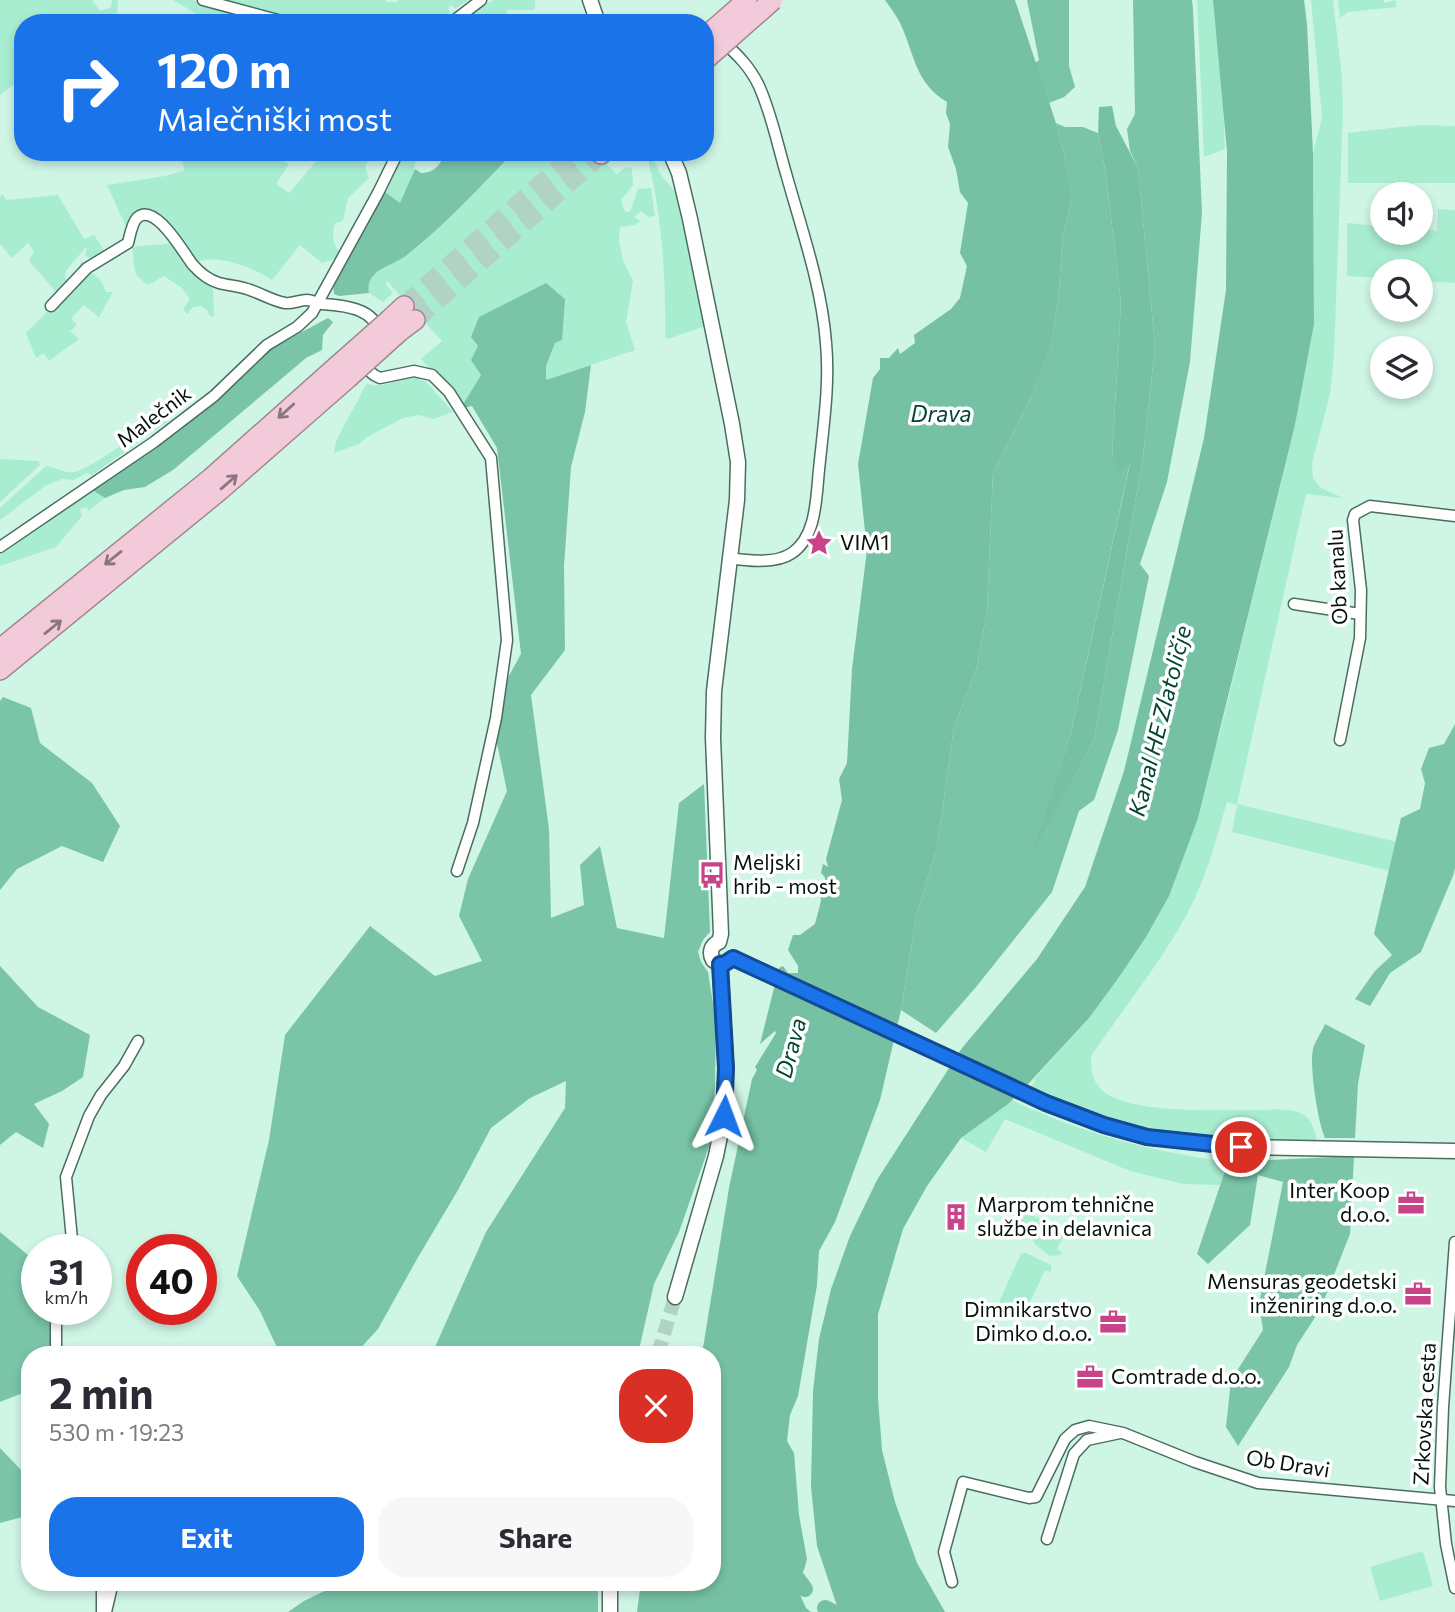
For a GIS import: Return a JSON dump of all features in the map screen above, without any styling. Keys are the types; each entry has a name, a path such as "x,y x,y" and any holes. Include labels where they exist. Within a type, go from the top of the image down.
{"highway":[{"path":"714,29 747,0"},
{"path":"714,52 773,0"},
{"path":"0,670 219,491 409,313"},
{"path":"0,649 343,372"}],"street":[{"path":"203,0 255,14"},
{"path":"463,14 481,0"},
{"path":"714,35 744,61 769,114 811,260 826,342 826,397 811,527 806,539 790,555 776,559 730,558"},
{"name":"Malečnik","path":"0,547 154,442 214,396 267,345 297,327 312,313 379,193 394,161"},
{"path":"674,161 690,219 738,463 737,500 719,642 713,738 721,933 719,942 731,946 734,954 724,1116 716,1156 675,1297"},
{"path":"51,306 87,268 128,243 139,215 153,216 195,267 208,278 285,303 309,300 318,304 337,304 362,312 373,320 377,329 376,336 359,353 361,364 380,378 414,371 432,375 449,393 492,458 508,640 496,718 473,823 457,871"},
{"name":"Ob kanalu","path":"1340,740 1360,638 1361,590 1353,520 1355,514 1370,506 1455,516"},
{"path":"1294,604 1360,614"},
{"path":"732,962 1046,1103 1104,1125 1147,1137 1194,1144 1296,1149 1455,1151"},
{"path":"71,1234 65,1177 89,1116 138,1041"},
{"name":"Zrkovska cesta","path":"1455,1241 1443,1407 1441,1501 1455,1588"},
{"path":"56,1325 56,1346"},
{"name":"Ob Dravi","path":"952,1581 944,1552 963,1482 1030,1498 1036,1497 1065,1439 1075,1430 1089,1426 1123,1433 1195,1462 1258,1483 1455,1501"},
{"path":"1047,1539 1074,1454 1087,1440 1123,1433"},
{"path":"103,1591 104,1612"},
{"path":"104,1612 110,1591"},
{"path":"610,1591 610,1612"}],"shaded area":[{"path":"0,0 92,0 100,11 111,7 112,0 118,0 117,14 14,14 14,85 0,95"},
{"path":"173,0 193,0 234,14 197,14"},
{"path":"212,0 468,0 455,9 452,5 448,8 448,14 268,14"},
{"path":"494,0 535,0 535,10 507,10 506,14 470,14"},
{"path":"1027,0 1069,0 1069,66 1075,87 1064,97 1049,103 1035,63 1039,60"},
{"path":"1133,0 1192,0 1202,213 1190,362 1167,482 1140,564 1149,576 1118,730 1094,800 1079,811 1052,892 936,1033 901,1010 916,917 937,847 954,727 976,670 987,611 993,472 1030,399 1050,347 1058,300 1063,235 1071,202 1056,123 1065,127 1083,127 1098,133 1106,174 1121,303 1112,458 1130,463 1071,733 1033,850 1094,740 1143,457 1155,346 1138,168 1130,151 1127,129 1135,114"},
{"path":"1197,0 1213,0 1222,65 1225,149 1204,157"},
{"path":"1311,0 1333,0 1343,110 1334,355 1330,394 1312,463 1313,478 1321,488 1343,498 1306,494 1237,804 1397,842 1390,871 1232,832 1237,805 1227,802 1194,901 1165,951 1091,1056 1091,1068 1096,1083 1110,1096 1149,1107 1299,1112 1312,1124 1317,1144 1230,1142 1144,1131 1084,1113 1027,1089 1089,1018 1219,737 1295,425 1314,324 1313,154 1322,117"},
{"path":"1338,0 1383,0 1385,3 1395,0 1397,7 1348,12 1340,18"},
{"path":"1418,125 1455,126 1455,183 1348,183 1348,133"},
{"path":"182,161 284,161 289,164 276,184 289,193 316,161 368,161 365,167 369,178 348,198 343,221 335,223 333,239 340,252 334,259 322,263 300,245 272,280 234,263 203,260 194,263 149,213 129,233 107,185 165,176 185,170"},
{"path":"400,161 416,161 400,204 385,192"},
{"path":"440,161 505,161 421,244 375,274 369,285 369,293 339,296 334,294 333,285 385,192 400,203 415,169 426,173"},
{"path":"505,161 603,161 617,174 626,167 632,169 633,185 621,200 625,212 630,212 638,189 651,188 655,216 648,217 641,211 634,217 640,221 635,225 620,227 619,240 623,261 633,281 626,322 635,350 546,380 546,366 555,342 562,340 559,293 546,283 489,312 478,346 481,375 462,406 421,359 442,341 387,281 386,284 393,293 383,302 369,293 369,285 375,274 407,255 447,221"},
{"path":"648,161 654,161 661,175 678,195 705,326 668,339 665,337 660,225"},
{"path":"3,194 6,200 58,195 84,239 94,235 106,253 94,260 85,256 85,248 66,271 65,279 72,279 82,261 86,265 59,295 29,261 34,252 28,243 12,258 0,244 0,196"},
{"path":"1438,209 1455,210 1455,283 1433,282 1433,259 1370,259 1370,277 1347,276 1347,223 1370,225 1370,245 1433,245 1433,230 1437,231"},
{"path":"174,243 213,284 214,317 201,306 193,307 187,314 183,309 190,299 182,288 164,276 148,285 138,277 132,247"},
{"path":"89,270 100,279 106,292 113,292 99,317 84,305 71,318 77,325 70,331 79,339 49,361 44,353 36,358 26,333"},
{"path":"546,283 565,299 562,340 555,343 546,366 546,380 591,365 585,412 571,467 564,566 565,650 531,695 549,829 551,918 584,905 580,865 600,846 617,928 664,938 679,803 704,784 710,932 698,952 708,972 716,1022 711,1141 679,1232 654,1284 640,1346 436,1346 486,1232 565,1108 566,1081 530,1098 491,1128 378,1329 362,1346 276,1346 260,1311 237,1276 269,1140 285,1035 370,926 435,976 482,961 459,916 468,879 507,791 490,710 521,654 497,448 472,406 462,406 481,375 471,360 478,346 471,337 479,317"},
{"path":"328,318 333,322 323,335 322,350 306,358 173,470 145,487 124,490 105,498 91,489 272,348"},
{"path":"415,377 426,382 453,412 433,419 419,415 403,418 359,444 334,453 336,441 367,383 384,385"},
{"path":"160,418 168,421 92,475 87,473 73,480 62,479 45,486 0,520 0,508 46,466 71,472 83,469"},
{"path":"0,459 38,461 40,465 0,502"},
{"path":"91,489 105,498 88,511 87,507 80,509 82,516 56,547 0,566 0,550"},
{"path":"3,697 31,708 40,743 92,783 120,826 103,862 62,846 17,869 0,890 0,701"},
{"path":"1455,724 1453,876 1421,952 1390,973 1370,1006 1355,999 1375,971 1392,955 1374,934 1401,818 1420,809 1425,783 1421,769 1429,748 1444,744"},
{"path":"0,966 38,1007 90,1035 83,1077 62,1091 34,1104 49,1124 43,1148 16,1132 0,1145"},
{"path":"1325,1024 1365,1045 1358,1084 1355,1138 1325,1138 1322,1130 1312,1057 1314,1046"},
{"path":"1012,1100 1118,1140 1228,1162 1220,1185 1183,1184 1130,1171 1005,1119 986,1152 961,1138"},
{"path":"1354,1156 1350,1234 1320,1310 1297,1345 1289,1367 1238,1446 1226,1427 1231,1380 1263,1330 1259,1304 1283,1182 1258,1175 1250,1225 1208,1264 1197,1254 1228,1162"},
{"path":"1022,1210 1066,1232 1057,1249 1062,1252 1061,1255 1050,1256 1035,1244 1018,1218"},
{"path":"0,1232 21,1249 21,1325 50,1325 51,1346 21,1346 21,1394 0,1402"},
{"path":"1021,1253 1051,1265 1051,1272 1045,1270 1021,1321 996,1309"},
{"path":"0,1448 21,1470 21,1517 0,1523"},
{"path":"1423,1551 1433,1586 1380,1601 1370,1567"},
{"path":"325,1591 598,1591 598,1612 288,1612"}],"water":[{"name":"Drava","path":"885,0 1015,0 1056,123 1070,191 1071,202 1063,235 1058,300 1050,348 1030,399 993,472 987,611 976,670 954,727 937,847 916,917 901,1010 880,1100 835,1222 819,1251 817,1285 798,1396 790,1415 787,1441 794,1453 799,1515 807,1559 795,1584 806,1608 811,1612 637,1612 640,1591 721,1591 721,1346 703,1346 729,1188 752,1079 757,1070 755,1067 776,1033 775,1031 760,1044 779,968 783,966 788,973 798,973 798,966 788,950 793,935 800,935 815,924 820,895 824,893 825,877 821,873 823,864 828,867 826,859 842,800 839,779 847,763 852,669 867,550 858,464 873,378 880,369 880,358 889,358 898,348 900,354 915,343 914,335 951,309 960,298 967,266 960,253 968,203 960,192 948,147 950,124 946,113 947,102 928,86 922,76 895,14"},
{"name":"Kanal HE Zlatoličje","path":"1213,0 1304,0 1313,154 1314,324 1295,425 1198,818 1169,896 1146,937 1089,1018 1008,1104 961,1138 927,1186 903,1229 878,1314 878,1398 882,1450 895,1502 917,1563 945,1612 839,1612 817,1546 811,1487 813,1391 819,1339 831,1289 850,1236 877,1180 962,1048 1037,959 1085,887 1124,771 1204,438 1226,290 1227,151"},
{"path":"1112,106 1116,126 1138,168 1155,346 1143,457 1094,740 1031,855 1071,733 1130,464 1118,474 1112,458 1121,303 1106,174 1098,133 1099,107"}],"waterway":[{"name":"Drava","path":"781,1568 797,1578 805,1589"},
{"name":"Drava","path":"825,1608 833,1612"}],"tunnel":[{"path":"404,306 567,161"},
{"path":"415,320 593,161"},
{"path":"660,1346 675,1297"}],"place":[{"name":"VIM1","path":"819,543"},
{"name":"Meljski hrib - most","path":"712,875"},
{"name":"Inter Koop d.o.o.","path":"1411,1203"},
{"name":"Marprom tehnične službe in delavnica","path":"956,1217"},
{"name":"Mensuras geodetski inženiring d.o.o.","path":"1418,1294"},
{"name":"Dimnikarstvo Dimko d.o.o.","path":"1113,1322"},
{"name":"Comtrade d.o.o.","path":"1090,1377"}],"route":[{"path":"724,1116 726,1068 720,964 730,962 733,958 1046,1103 1104,1125 1147,1137 1241,1147"}]}
